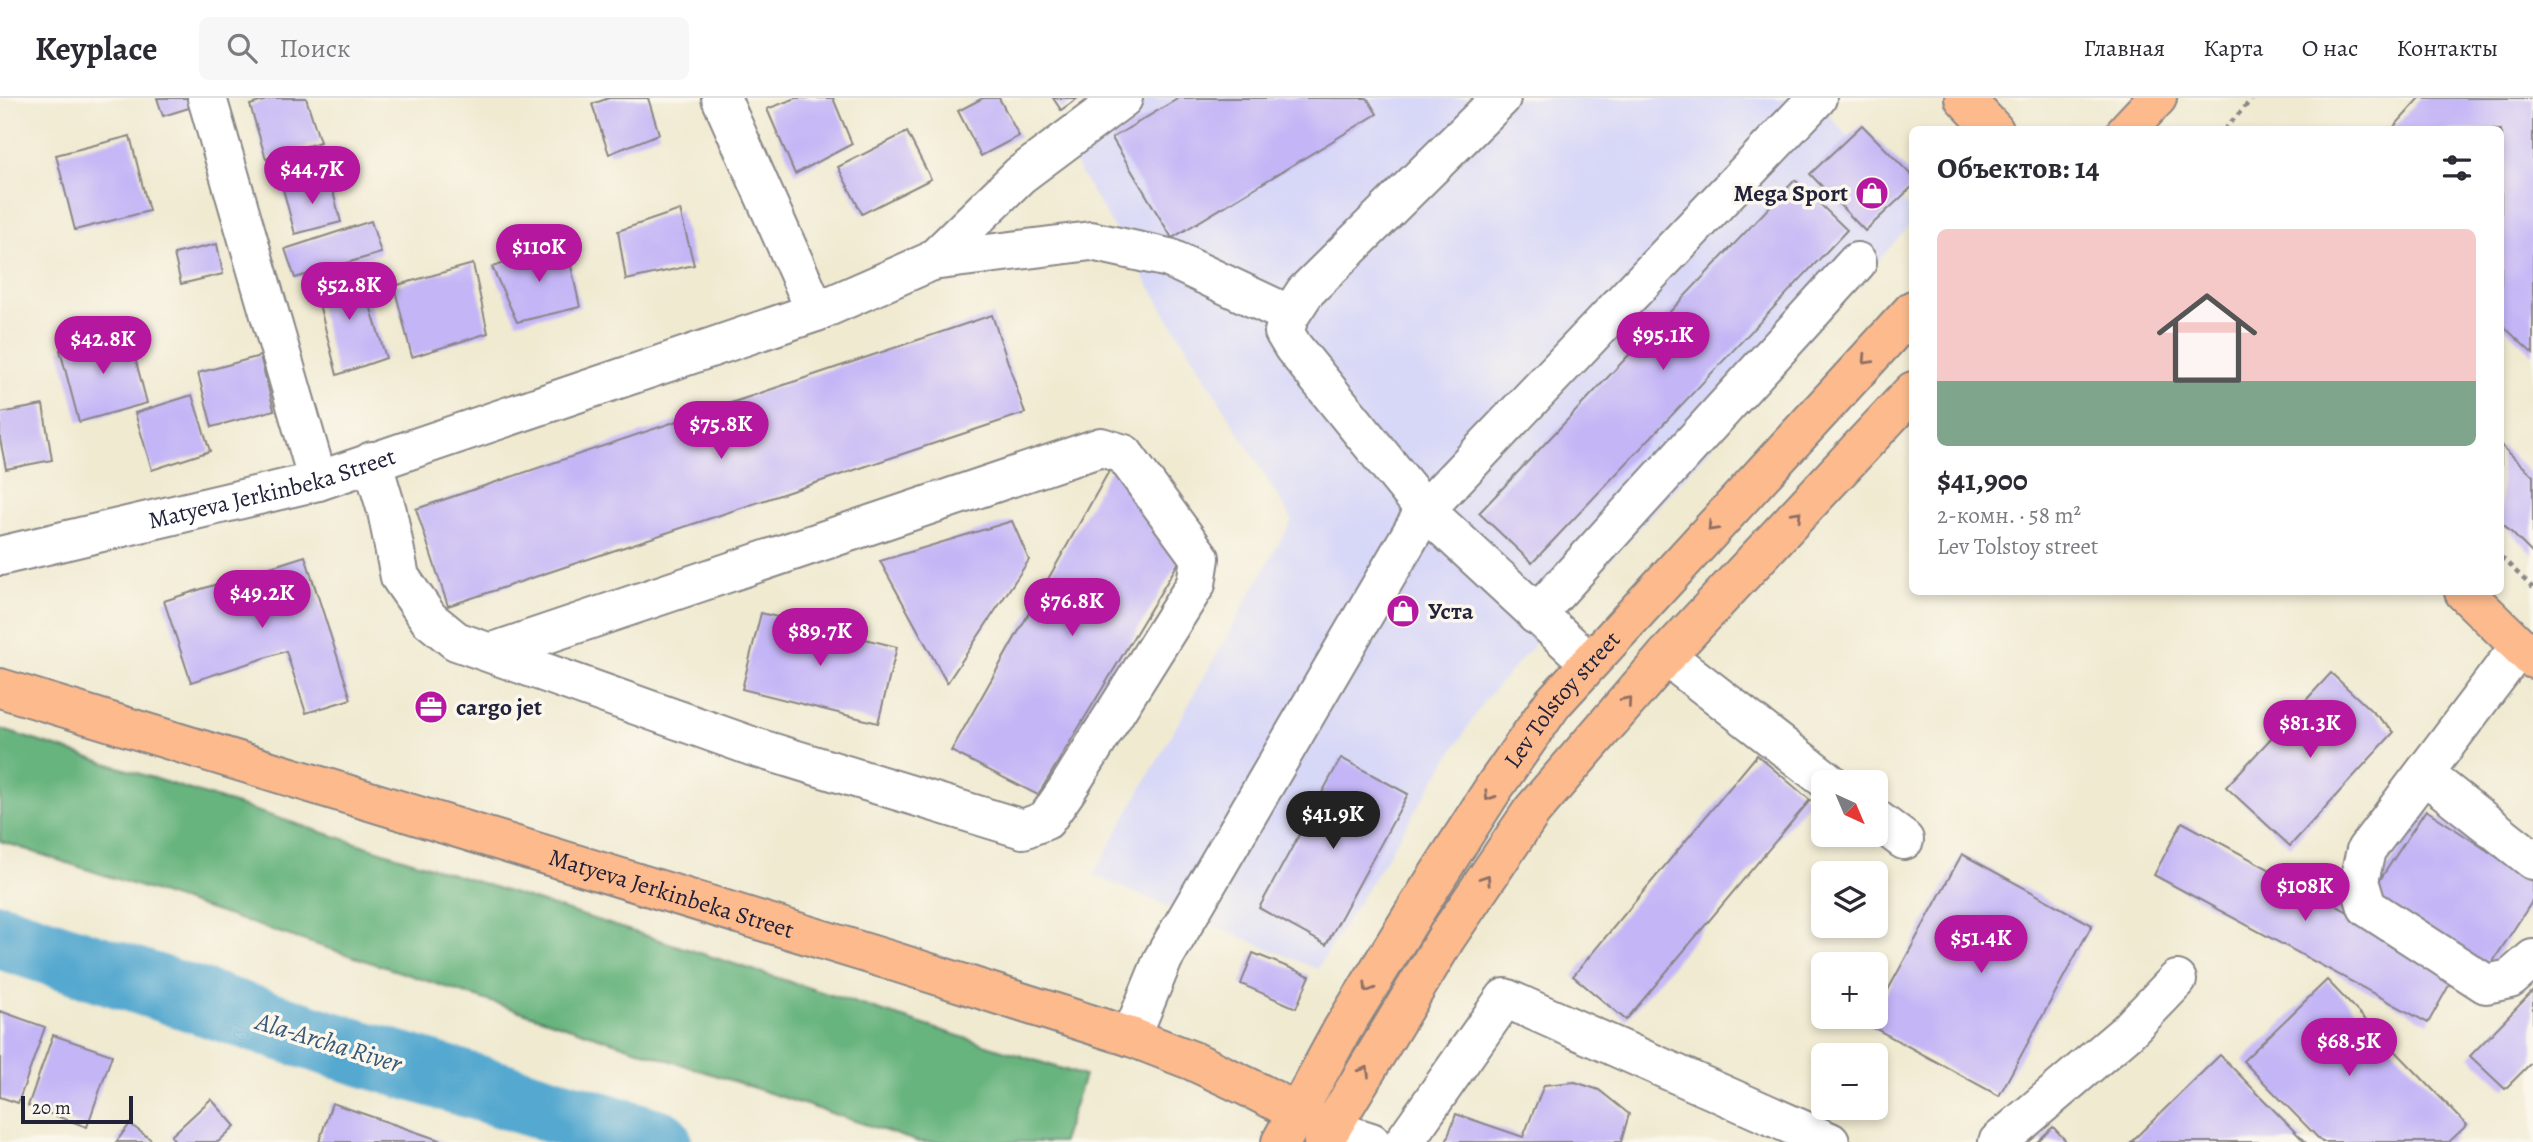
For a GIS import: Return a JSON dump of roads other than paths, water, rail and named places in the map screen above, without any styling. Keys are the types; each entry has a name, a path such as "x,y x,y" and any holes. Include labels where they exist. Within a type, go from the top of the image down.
{"main road":[{"path":"1964,98 1990,126"},
{"path":"2131,126 2157,98"},
{"name":"Lev Tolstoy street","path":"1308,1132 1342,1030 1495,786 1553,703 1909,314"},
{"name":"Lev Tolstoy street","path":"1308,1132 1446,938 1532,811 1666,656 1909,394"},
{"path":"2467,595 2527,652"},
{"name":"Matyeva Jerkinbeka Street","path":"0,688 1131,1037 1194,1061 1308,1132"}],"street":[{"path":"207,98 318,481"},
{"path":"721,98 816,312"},
{"path":"932,261 1020,175 1123,98"},
{"path":"1502,98 1305,292 1290,315 1284,332 1293,347 1425,510 1589,662"},
{"path":"1131,1037 1163,959 1425,510 1817,98"},
{"path":"932,261 1091,241 1168,258 1290,315"},
{"name":"Matyeva Jerkinbeka Street","path":"0,556 318,481 816,312 932,261"},
{"path":"1536,615 1857,262"},
{"path":"372,461 387,511 400,577 429,619 456,641 754,747 1023,829 1046,820 1066,792 1196,584 1200,558 1124,454 1101,447 490,653"},
{"path":"2527,652 2424,774 2366,850 2359,881 2367,907 2486,984 2510,979 2533,959"},
{"path":"1666,656 1813,770"},
{"path":"2424,774 2533,860"},
{"path":"1998,1142 2127,1032 2177,980"},
{"path":"1404,1142 1505,998 1830,1142"},
{"path":"1308,1132 1371,1142"}],"waterway":[{"name":"Ala-Archa River","path":"0,936 331,1044 659,1142"}],"place":[{"name":"Mega Sport","path":"1872,193"},
{"name":"Уста","path":"1403,611"},
{"name":"cargo jet","path":"431,707"}]}
